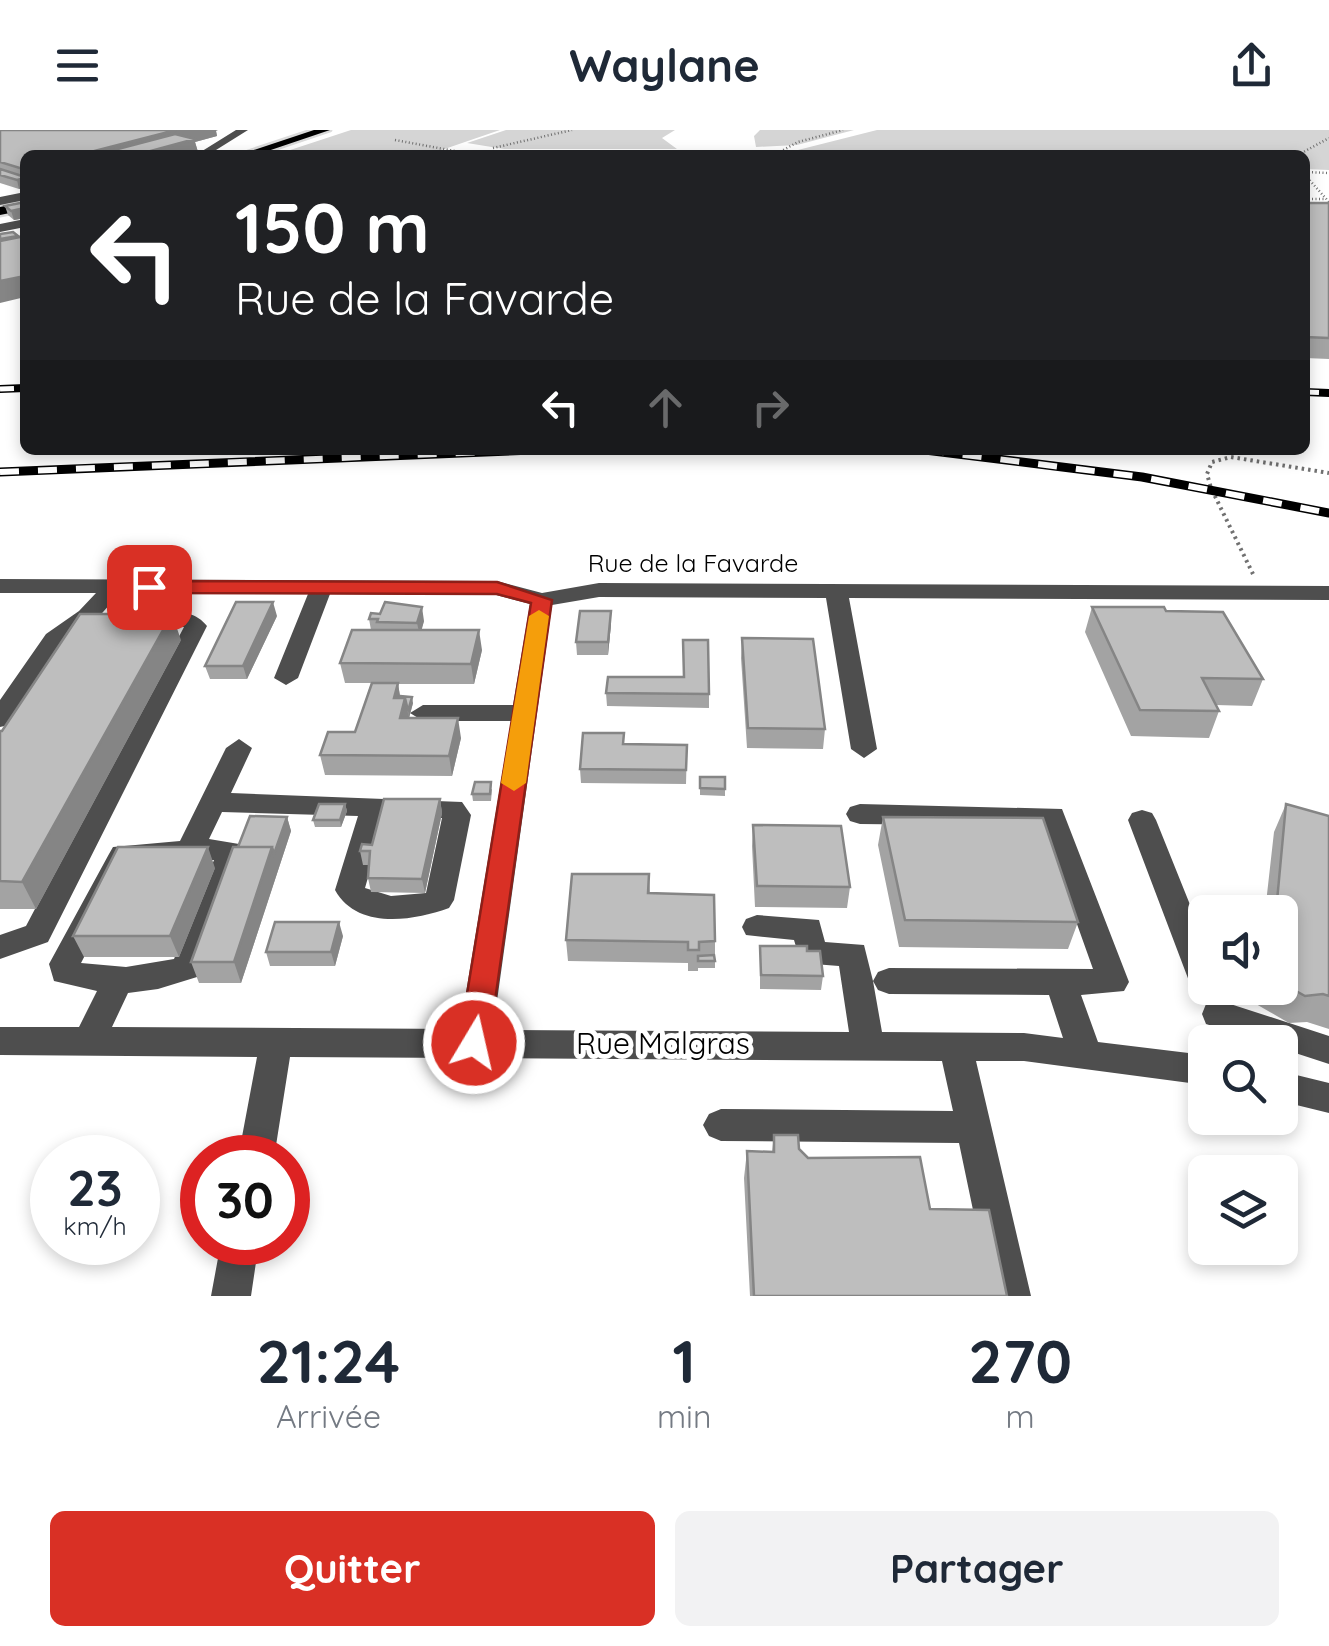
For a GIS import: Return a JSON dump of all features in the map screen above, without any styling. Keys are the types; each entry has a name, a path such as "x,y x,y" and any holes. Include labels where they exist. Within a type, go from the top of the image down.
{"main road":[{"path":"261,150 326,130"}],"street":[{"path":"210,150 243,130"},
{"name":"Rue de la Favarde","path":"0,586 497,588 542,600 599,590 1329,593"},
{"path":"0,719 54,639 87,616 114,587"},
{"path":"286,678 322,588"},
{"path":"836,590 864,748"},
{"path":"474,1043 542,600"},
{"path":"0,947 37,934 196,626 190,620 87,616"},
{"path":"423,713 524,713"},
{"path":"190,850 238,748"},
{"path":"212,802 374,808"},
{"path":"860,814 1052,816 1113,982 890,981"},
{"path":"1142,820 1215,1006 1329,1050"},
{"path":"132,851 229,851 190,961 171,976 119,978 65,972 117,859 132,851"},
{"path":"758,927 808,928 812,954 853,954 868,1045"},
{"path":"89,1042 119,978"},
{"path":"1060,982 1085,1053"},
{"name":"Rue Malgras","path":"0,1041 956,1046 1085,1053 1188,1068"},
{"path":"260,1135 276,1042"},
{"path":"956,1046 1011,1296"},
{"path":"1298,1090 1329,1098"},
{"path":"720,1124 973,1127"},
{"path":"231,1296 236,1265"}],"path":[{"path":"484,150 572,130"},
{"path":"783,150 843,130"},
{"path":"396,140 472,150"},
{"path":"1310,179 1328,200"},
{"path":"1262,592 1211,488 1207,474 1212,462 1231,457 1329,473"}],"shaded area":[{"path":"351,130 500,130 442,150 290,150"},
{"path":"506,130 675,130 662,138 677,149 504,149 467,143"},
{"path":"760,130 854,130 797,145 756,147 754,136"},
{"path":"877,130 1329,130 1329,170 1310,169 1310,150 798,150"}],"building":[{"path":"0,130 176,130 98,150 20,150 20,168 0,162"},
{"path":"175,134 195,139 154,150 114,150"},
{"path":"0,169 20,175 20,179 17,180 0,175"},
{"path":"20,203 20,209 11,211 5,206"},
{"path":"1310,203 1329,203 1329,338 1310,337"},
{"path":"13,232 18,236 0,239 0,234"},
{"path":"20,237 20,277 0,281 0,241"},
{"path":"236,602 273,602 243,666 205,666"},
{"path":"385,602 422,607 417,623 369,619 371,613 380,614"},
{"path":"1092,607 1223,612 1263,679 1202,678 1219,711 1140,710"},
{"path":"580,611 611,611 608,642 576,642"},
{"path":"80,614 172,614 22,882 0,881 0,731"},
{"path":"352,630 479,630 471,664 340,663"},
{"path":"742,638 813,639 825,729 748,728"},
{"path":"683,640 708,640 709,694 606,693 608,677 684,677"},
{"path":"372,683 398,683 394,698 405,698 400,718 458,718 449,756 320,755 328,732 355,732"},
{"path":"583,733 624,733 623,744 687,745 686,770 580,769"},
{"path":"700,777 725,777 725,789 700,788"},
{"path":"475,782 491,782 490,794 472,794"},
{"path":"384,799 440,799 422,879 368,878 370,851 360,851 362,844 372,845"},
{"path":"319,804 345,804 340,820 313,820"},
{"path":"1286,804 1329,816 1329,996 1305,996 1298,992 1298,895 1278,895"},
{"path":"250,816 287,817 274,854 272,847 238,847"},
{"path":"883,817 1043,818 1078,922 905,920"},
{"path":"753,825 841,826 850,887 757,886"},
{"path":"118,847 208,847 170,936 73,936"},
{"path":"233,847 272,847 234,962 191,962"},
{"path":"572,874 649,874 648,893 714,895 715,941 699,942 699,950 688,950 688,942 566,940"},
{"path":"275,922 339,922 331,952 266,952"},
{"path":"760,946 807,946 807,951 820,951 823,976 761,975"},
{"path":"714,955 715,961 698,961 698,956"},
{"path":"774,1135 798,1135 799,1149 808,1158 920,1157 930,1209 989,1210 1007,1296 754,1296 747,1151 774,1152"}],"railway":[{"path":"0,389 20,388"},
{"path":"1310,392 1329,393"},
{"path":"0,472 412,455"},
{"path":"965,455 1142,477 1329,513"}],"slow traffic":[{"path":"514,783 539,616"}],"route":[{"path":"149,587 497,588 542,600 474,1043"}]}
